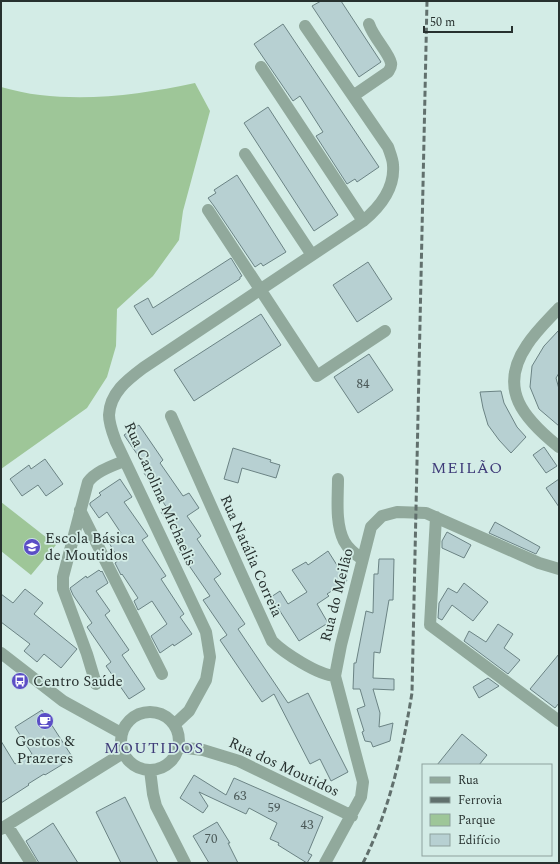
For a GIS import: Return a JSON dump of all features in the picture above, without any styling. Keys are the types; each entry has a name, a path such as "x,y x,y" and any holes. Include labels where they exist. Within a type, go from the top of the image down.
{"street":[{"path":"353,96 388,72 391,67 389,58 372,32 369,24"},
{"name":"Rua Carolina Michaelis","path":"174,725 191,708 206,680 210,657 206,632 116,442 109,416 111,404 126,380 364,221 376,210 385,198 393,182 393,165 388,147 305,26"},
{"path":"261,67 364,221"},
{"path":"245,154 312,255"},
{"path":"208,210 317,376 385,331"},
{"path":"559,308 527,344 515,367 513,382 518,401 528,419 541,433 559,447"},
{"name":"Rua Natália Correia","path":"171,416 272,641 279,649 321,673 328,676 335,676"},
{"path":"96,684 87,654 63,589 62,577 88,482 92,476 124,461"},
{"path":"338,479 338,518 340,531 351,550 362,559"},
{"path":"80,510 162,674"},
{"name":"Rua do Meilão","path":"326,863 361,797 363,782 335,676 341,645 371,527 382,516 397,512 431,515 540,563 559,569"},
{"path":"431,515 430,625 559,721"},
{"path":"1,653 63,701 121,733"},
{"path":"141,714 159,714 167,718 174,725 179,739 178,747 176,754 165,766 150,770 136,766 128,761 122,753 120,741 121,733 126,725 141,714"},
{"name":"Rua dos Moutidos","path":"178,747 203,750 239,761 352,816"},
{"path":"31,863 4,827 122,753"},
{"path":"150,770 156,806 185,863"}],"green space":[{"path":"195,83 210,111 183,211 179,240 153,276 117,309 116,346 107,377 87,408 1,469 1,87 25,93 59,97 98,97 137,93"},
{"path":"1,502 56,545 31,575 1,551"}],"building":[{"path":"321,1 341,1 381,62 359,77 312,6"},
{"path":"283,24 379,167 357,182 355,179 347,184 316,136 323,132 300,96 293,101 254,44"},
{"path":"268,107 338,215 314,231 244,123"},
{"path":"237,175 286,252 263,266 261,263 255,267 208,198 216,193 214,190"},
{"path":"231,258 242,276 240,279 152,335 134,306 148,298 153,308"},
{"path":"368,262 392,299 357,322 333,285"},
{"path":"261,314 281,345 194,401 174,370"},
{"path":"559,330 559,373 556,378 559,389 559,426 539,409 530,387 532,366 544,346"},
{"path":"369,354 393,390 358,413 334,377"},
{"path":"501,391 504,403 517,427 526,437 511,453 488,425 480,392"},
{"path":"139,425 163,460 160,463 183,496 189,493 199,508 187,516 201,536 197,539 221,574 214,579 245,624 238,629 288,703 308,693 348,772 331,781 320,759 310,764 274,694 262,702 220,640 227,635 203,600 210,596 179,551 185,547 161,512 167,508 144,473 148,470 124,435"},
{"path":"544,447 557,466 546,473 533,455"},
{"path":"233,448 271,460 270,462 280,465 276,478 242,468 238,483 224,479"},
{"path":"45,459 63,484 46,496 38,485 22,496 10,479 29,465 31,469"},
{"path":"120,479 132,497 124,502 148,536 142,540 166,576 161,579 184,614 180,617 192,634 160,653 151,636 167,624 152,601 138,610 134,601 138,598 122,574 121,575 115,563 119,560 108,541 121,533 107,512 99,518 90,505 90,503 101,495 99,493"},
{"path":"559,479 559,507 546,488"},
{"path":"495,522 540,547 536,554 489,533"},
{"path":"447,532 471,545 464,558 442,548 442,541"},
{"path":"328,551 347,581 327,594 329,596 317,604 328,623 299,641 271,597 280,591 288,604 307,592 292,570 306,562 308,565"},
{"path":"379,559 394,559 393,600 389,600 380,653 374,652 373,678 394,679 394,690 373,689 380,713 379,727 393,723 390,741 373,747 371,742 365,741 362,732 364,731 357,709 365,706 360,689 353,689 354,663 356,663 366,611 373,613 374,574 378,574"},
{"path":"99,570 101,572 102,571 108,583 96,591 110,611 105,615 129,650 122,655 145,689 129,699 106,666 111,662 87,627 92,623 70,588 86,576 87,578"},
{"path":"464,583 488,602 473,621 452,605 442,620 438,618 439,603 448,588 457,593"},
{"path":"25,589 43,603 34,614 77,649 61,668 44,654 37,662 24,651 30,644 1,622 1,594 13,603"},
{"path":"498,624 513,634 504,648 520,660 508,674 464,641 469,631 486,642"},
{"path":"559,654 559,703 555,708 530,689"},
{"path":"488,678 499,686 479,698 473,687"},
{"path":"42,710 73,758 28,784 29,785 1,803 1,741 15,764 32,754 15,727"},
{"path":"462,734 487,755 480,764 438,764"},
{"path":"194,775 226,795 234,778 323,817 308,853 312,855 307,863 278,845 279,843 270,839 277,823 249,808 246,814 199,792 208,806 203,813 180,798"},
{"path":"125,797 158,863 121,863 96,812"},
{"path":"217,822 230,843 228,843 238,863 209,863 193,836"},
{"path":"53,823 78,863 39,863 26,841"}],"railway":[{"path":"363,863 381,822 388,801 404,737 412,693 427,1"}],"place":[{"name":"Escola Básica de Moutidos","path":"32,547"},
{"name":"Centro Saúde","path":"20,681"},
{"name":"Gostos & Prazeres","path":"45,721"}],"district":[{"name":"MEILÃO","path":"467,468"},
{"name":"MOUTIDOS","path":"154,748"}]}
